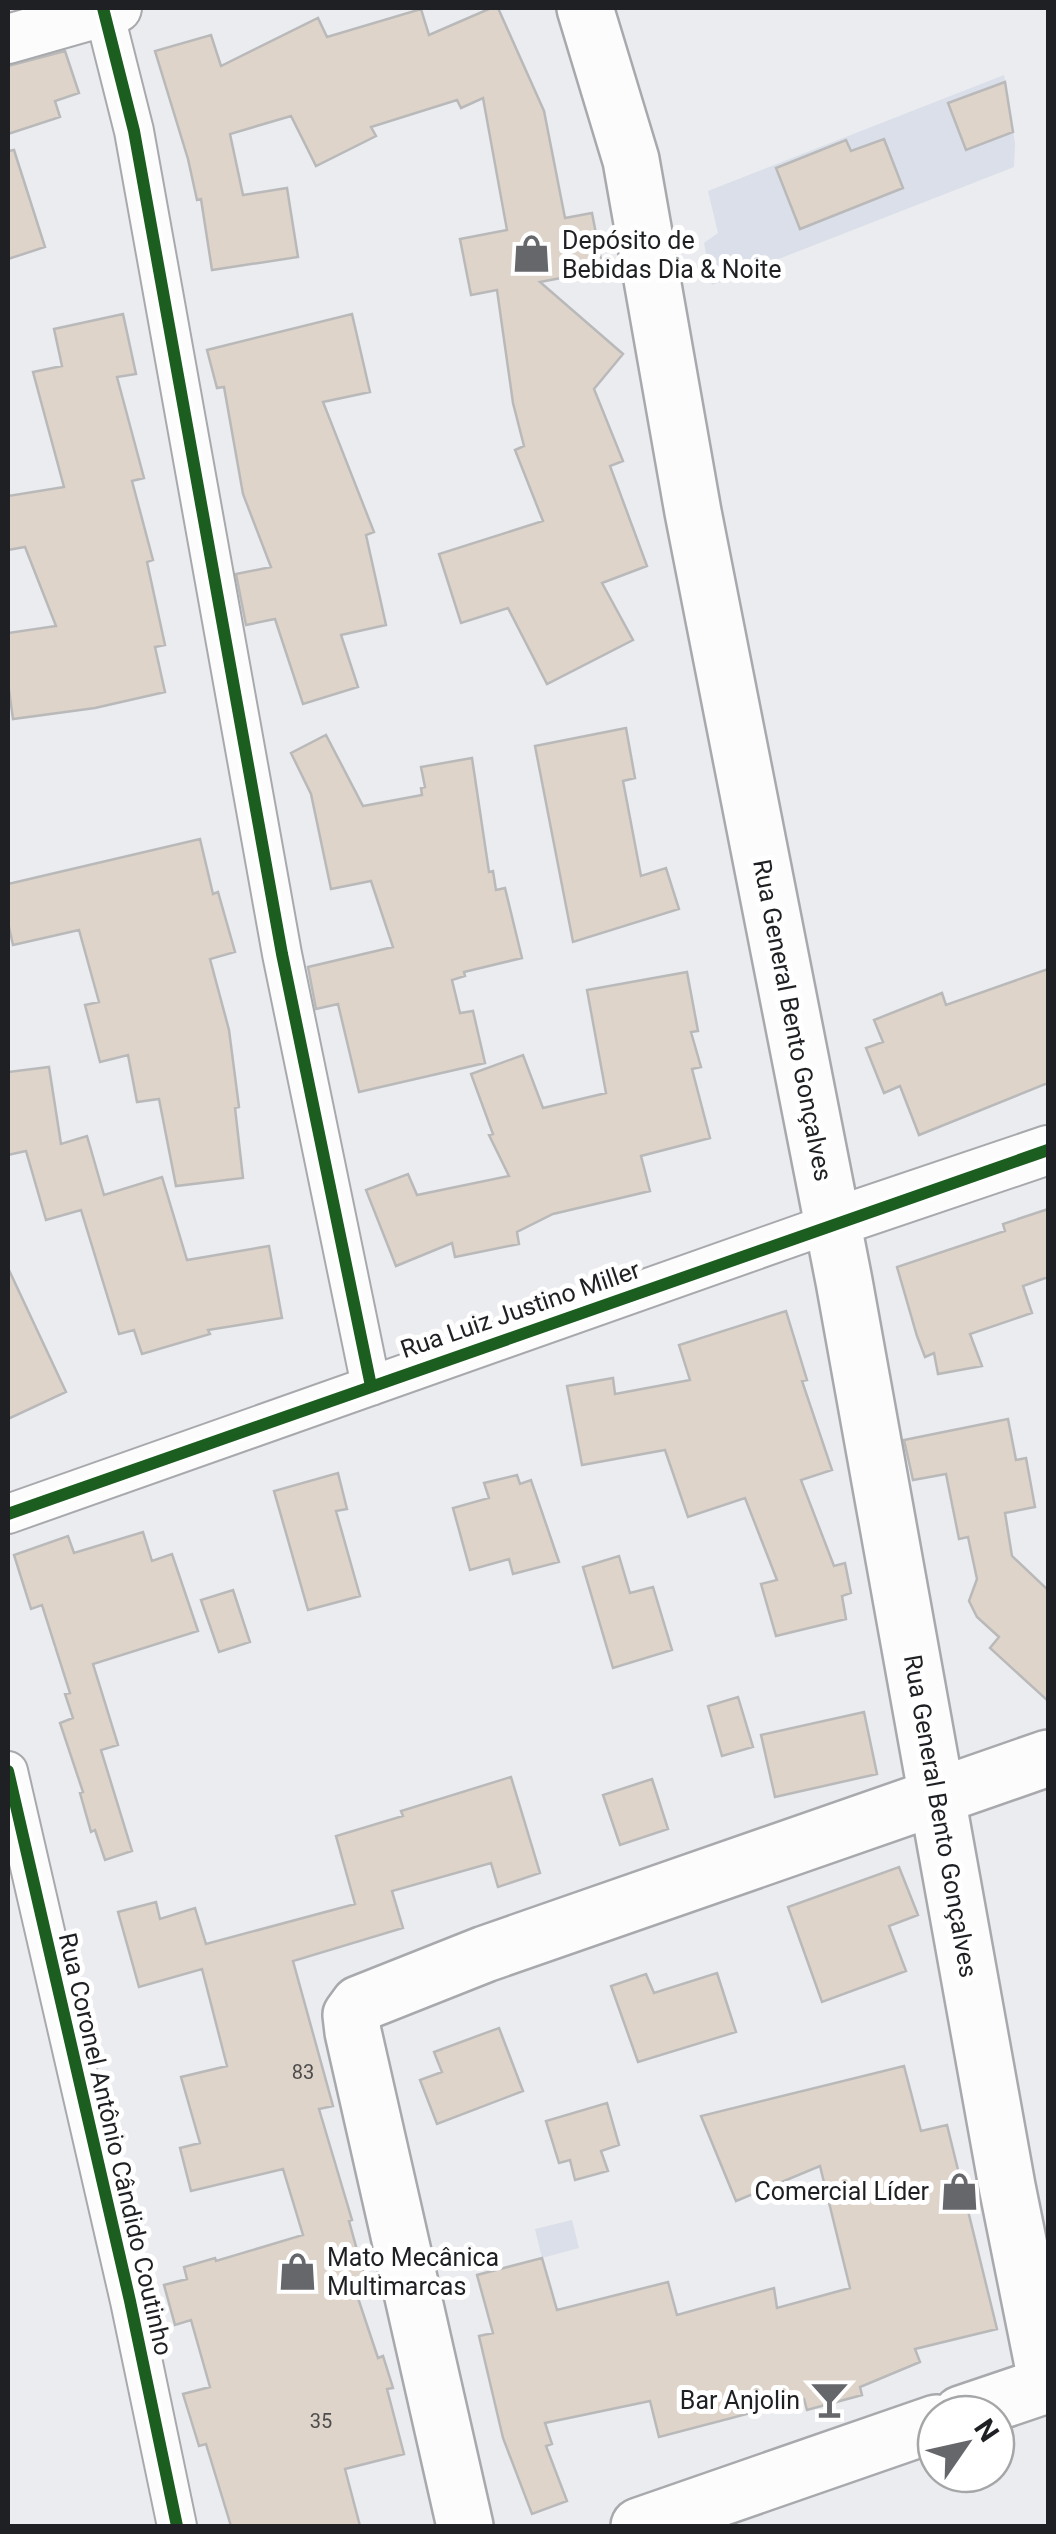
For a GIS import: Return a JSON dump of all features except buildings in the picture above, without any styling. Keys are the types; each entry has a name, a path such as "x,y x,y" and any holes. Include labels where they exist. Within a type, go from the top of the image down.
{"main road":[{"name":"Rua General Bento Gonçalves","path":"585,8 631,160 693,512 832,1223 1007,2186 1048,2387"},
{"path":"464,2526 353,2032 354,2009 373,1996 418,1979 1048,1758"},
{"path":"1016,2397 1048,2387"},
{"path":"639,2526 916,2430"}],"street":[{"path":"8,40 108,9 134,131 282,954 372,1386"},
{"name":"Rua Luiz Justino Miller","path":"8,1514 1048,1150"},
{"name":"Rua Coronel Antônio Cândido Coutinho","path":"8,1771 130,2301 177,2526"}],"shaded area":[{"path":"1004,75 1015,143 1014,167 712,285 704,243 718,233 708,191"},
{"path":"572,2220 579,2248 542,2258 535,2229"}],"cycle path":[{"path":"103,8 134,131 282,954 371,1386"},
{"path":"8,1514 1048,1150"},
{"path":"8,1771 130,2301 177,2526"}],"place":[{"name":"Depósito de Bebidas Dia & Noite","path":"532,254"},
{"name":"Comercial Líder","path":"959,2191"},
{"name":"Mato Mecânica Multimarcas","path":"297,2271"},
{"name":"Bar Anjolin","path":"830,2400"}]}
